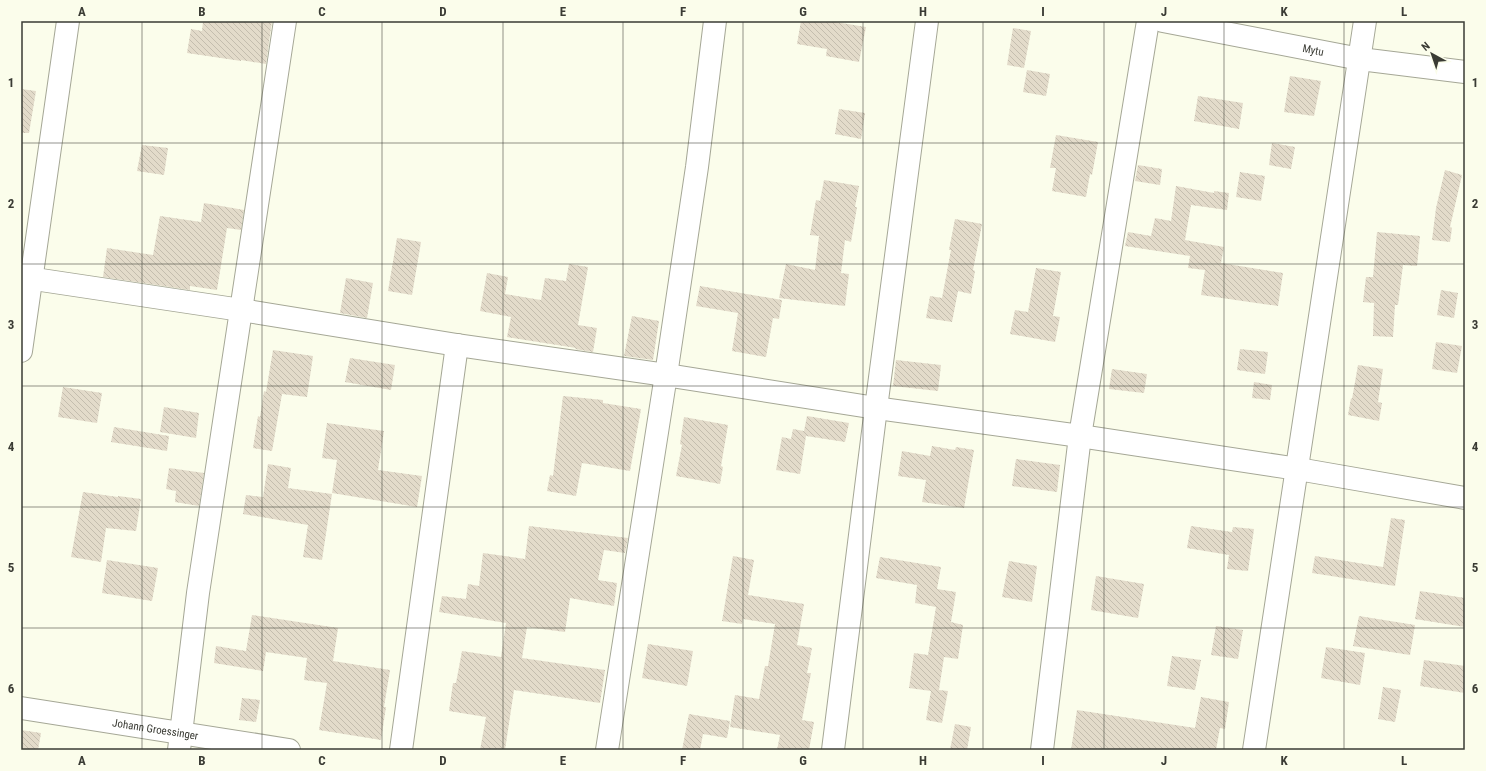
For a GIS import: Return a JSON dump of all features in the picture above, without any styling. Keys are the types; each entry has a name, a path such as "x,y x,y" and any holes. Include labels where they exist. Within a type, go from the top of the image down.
{"street":[{"path":"21,351 26,278 68,21"},
{"path":"180,742 198,593 285,21"},
{"path":"607,750 697,166 715,21"},
{"path":"833,750 927,21"},
{"path":"1042,750 1080,436 1148,21"},
{"name":"Mytu","path":"1163,21 1360,59 1465,72"},
{"path":"1254,750 1298,469 1365,21"},
{"path":"26,278 876,408 1080,436 1298,469 1465,498"},
{"path":"401,750 457,345"},
{"name":"Johann Groessinger","path":"21,708 180,742 289,750"}],"building":[{"path":"203,21 272,21 266,64 187,53 191,29 202,31"},
{"path":"801,21 829,21 866,27 859,62 826,56 827,49 797,44"},
{"path":"1013,28 1031,31 1024,68 1007,65"},
{"path":"1027,70 1050,74 1046,96 1023,92"},
{"path":"1290,76 1321,81 1314,116 1284,112"},
{"path":"21,89 36,91 29,133 21,133"},
{"path":"1198,96 1243,103 1239,129 1194,121"},
{"path":"839,109 865,113 861,139 835,134"},
{"path":"1056,135 1098,142 1086,197 1052,191 1056,168 1050,168"},
{"path":"1272,143 1295,147 1291,169 1269,165"},
{"path":"142,145 168,148 164,175 137,171"},
{"path":"1138,165 1162,169 1160,185 1135,181"},
{"path":"1445,170 1462,175 1450,227 1452,228 1450,242 1432,240 1436,208"},
{"path":"1240,172 1265,176 1261,201 1236,197"},
{"path":"824,180 859,186 851,242 845,240 841,273 849,274 845,306 779,298 786,264 815,270 819,236 810,235 816,200 820,201"},
{"path":"1176,186 1214,193 1214,191 1229,193 1227,210 1191,205 1185,240 1224,247 1221,263 1283,273 1278,306 1201,295 1205,270 1188,268 1190,256 1125,246 1128,232 1151,236 1155,218 1171,221"},
{"path":"204,203 244,210 241,230 227,228 217,290 190,286 190,290 103,277 107,248 153,255 160,216 201,222"},
{"path":"955,219 982,224 973,270 975,271 971,294 958,291 952,322 926,318 930,296 942,298"},
{"path":"1377,232 1420,236 1417,266 1403,265 1398,305 1395,305 1393,337 1373,336 1374,303 1363,302 1366,277 1373,277"},
{"path":"397,238 421,242 412,295 388,291"},
{"path":"569,264 588,267 578,325 597,328 593,352 507,337 511,317 480,311 487,273 508,277 505,294 541,300 545,278 566,281"},
{"path":"1036,268 1061,272 1053,316 1060,317 1055,342 1010,334 1015,310 1028,312"},
{"path":"346,278 373,283 367,318 340,313"},
{"path":"700,286 782,300 779,319 773,318 766,357 732,351 738,313 696,306"},
{"path":"1441,290 1458,293 1454,318 1437,315"},
{"path":"632,316 659,321 653,360 624,356"},
{"path":"1436,342 1462,346 1457,373 1432,369"},
{"path":"1240,349 1268,352 1265,374 1237,370"},
{"path":"273,350 313,356 307,397 282,394 272,451 253,448 258,416 260,417 264,391 266,392"},
{"path":"350,358 395,365 391,390 345,382"},
{"path":"896,360 941,365 938,391 893,386"},
{"path":"1358,365 1383,369 1378,402 1382,403 1379,421 1348,415"},
{"path":"1112,369 1147,374 1144,393 1109,389"},
{"path":"1254,382 1272,385 1270,400 1252,398"},
{"path":"63,387 102,393 97,423 58,417"},
{"path":"563,396 603,400 603,403 641,409 630,471 582,463 576,496 547,491 550,475 553,476"},
{"path":"164,407 199,413 196,438 160,432"},
{"path":"807,416 849,423 845,442 806,436 800,474 776,470 782,437 791,439 793,429 804,431"},
{"path":"684,417 728,425 721,466 723,467 720,484 676,476 682,445 680,444"},
{"path":"327,423 384,431 378,470 422,476 417,507 332,493 337,460 322,458"},
{"path":"114,427 169,436 167,451 111,442"},
{"path":"932,446 955,450 956,447 974,450 964,508 922,502 926,480 898,476 902,451 930,456"},
{"path":"1016,459 1060,465 1057,492 1012,486"},
{"path":"268,464 291,468 288,488 332,494 322,560 303,557 308,525 243,514 246,495 263,497"},
{"path":"169,468 204,473 199,506 175,502 176,491 166,489"},
{"path":"83,492 141,499 136,531 106,528 101,562 71,557"},
{"path":"1391,518 1405,520 1395,586 1312,573 1315,556 1383,567"},
{"path":"529,526 628,538 625,553 604,550 598,580 617,583 614,606 570,598 565,632 527,627 522,658 605,670 600,703 514,690 505,750 480,750 486,717 449,711 453,683 456,683 462,651 501,657 506,623 439,612 442,596 466,599 468,584 479,586 483,553 525,559"},
{"path":"1191,526 1232,532 1233,527 1254,529 1248,571 1227,569 1229,555 1187,548"},
{"path":"733,556 754,560 748,595 804,604 797,645 812,648 807,673 811,673 802,720 814,722 809,750 777,750 780,735 730,727 735,695 759,699 765,666 768,666 775,624 743,619 742,624 722,621"},
{"path":"880,557 941,567 937,589 956,592 951,622 963,625 958,659 944,657 939,690 948,691 942,723 926,720 931,691 909,688 914,653 928,655 936,607 915,603 917,585 876,578"},
{"path":"107,560 158,568 152,601 102,593"},
{"path":"1009,561 1037,566 1032,602 1002,597"},
{"path":"1096,576 1144,584 1138,618 1091,610"},
{"path":"1420,591 1465,598 1465,627 1415,619"},
{"path":"252,615 338,628 333,661 390,670 384,707 386,707 381,740 319,730 327,683 304,680 307,658 266,652 263,671 214,663 216,646 246,651"},
{"path":"1359,616 1415,625 1410,655 1353,646"},
{"path":"1216,626 1243,630 1238,659 1211,655"},
{"path":"648,644 693,651 687,686 642,678"},
{"path":"1326,647 1365,653 1360,685 1321,678"},
{"path":"1172,656 1201,660 1195,690 1167,686"},
{"path":"1424,660 1465,666 1465,693 1420,686"},
{"path":"1383,687 1401,690 1395,722 1378,719"},
{"path":"1201,697 1229,702 1225,729 1220,728 1216,750 1071,750 1077,710 1195,728"},
{"path":"242,698 260,700 256,722 239,720"},
{"path":"689,714 730,721 727,738 703,734 700,750 682,750"},
{"path":"955,724 971,727 967,750 950,750"},
{"path":"21,730 41,733 38,750 21,750"}]}
